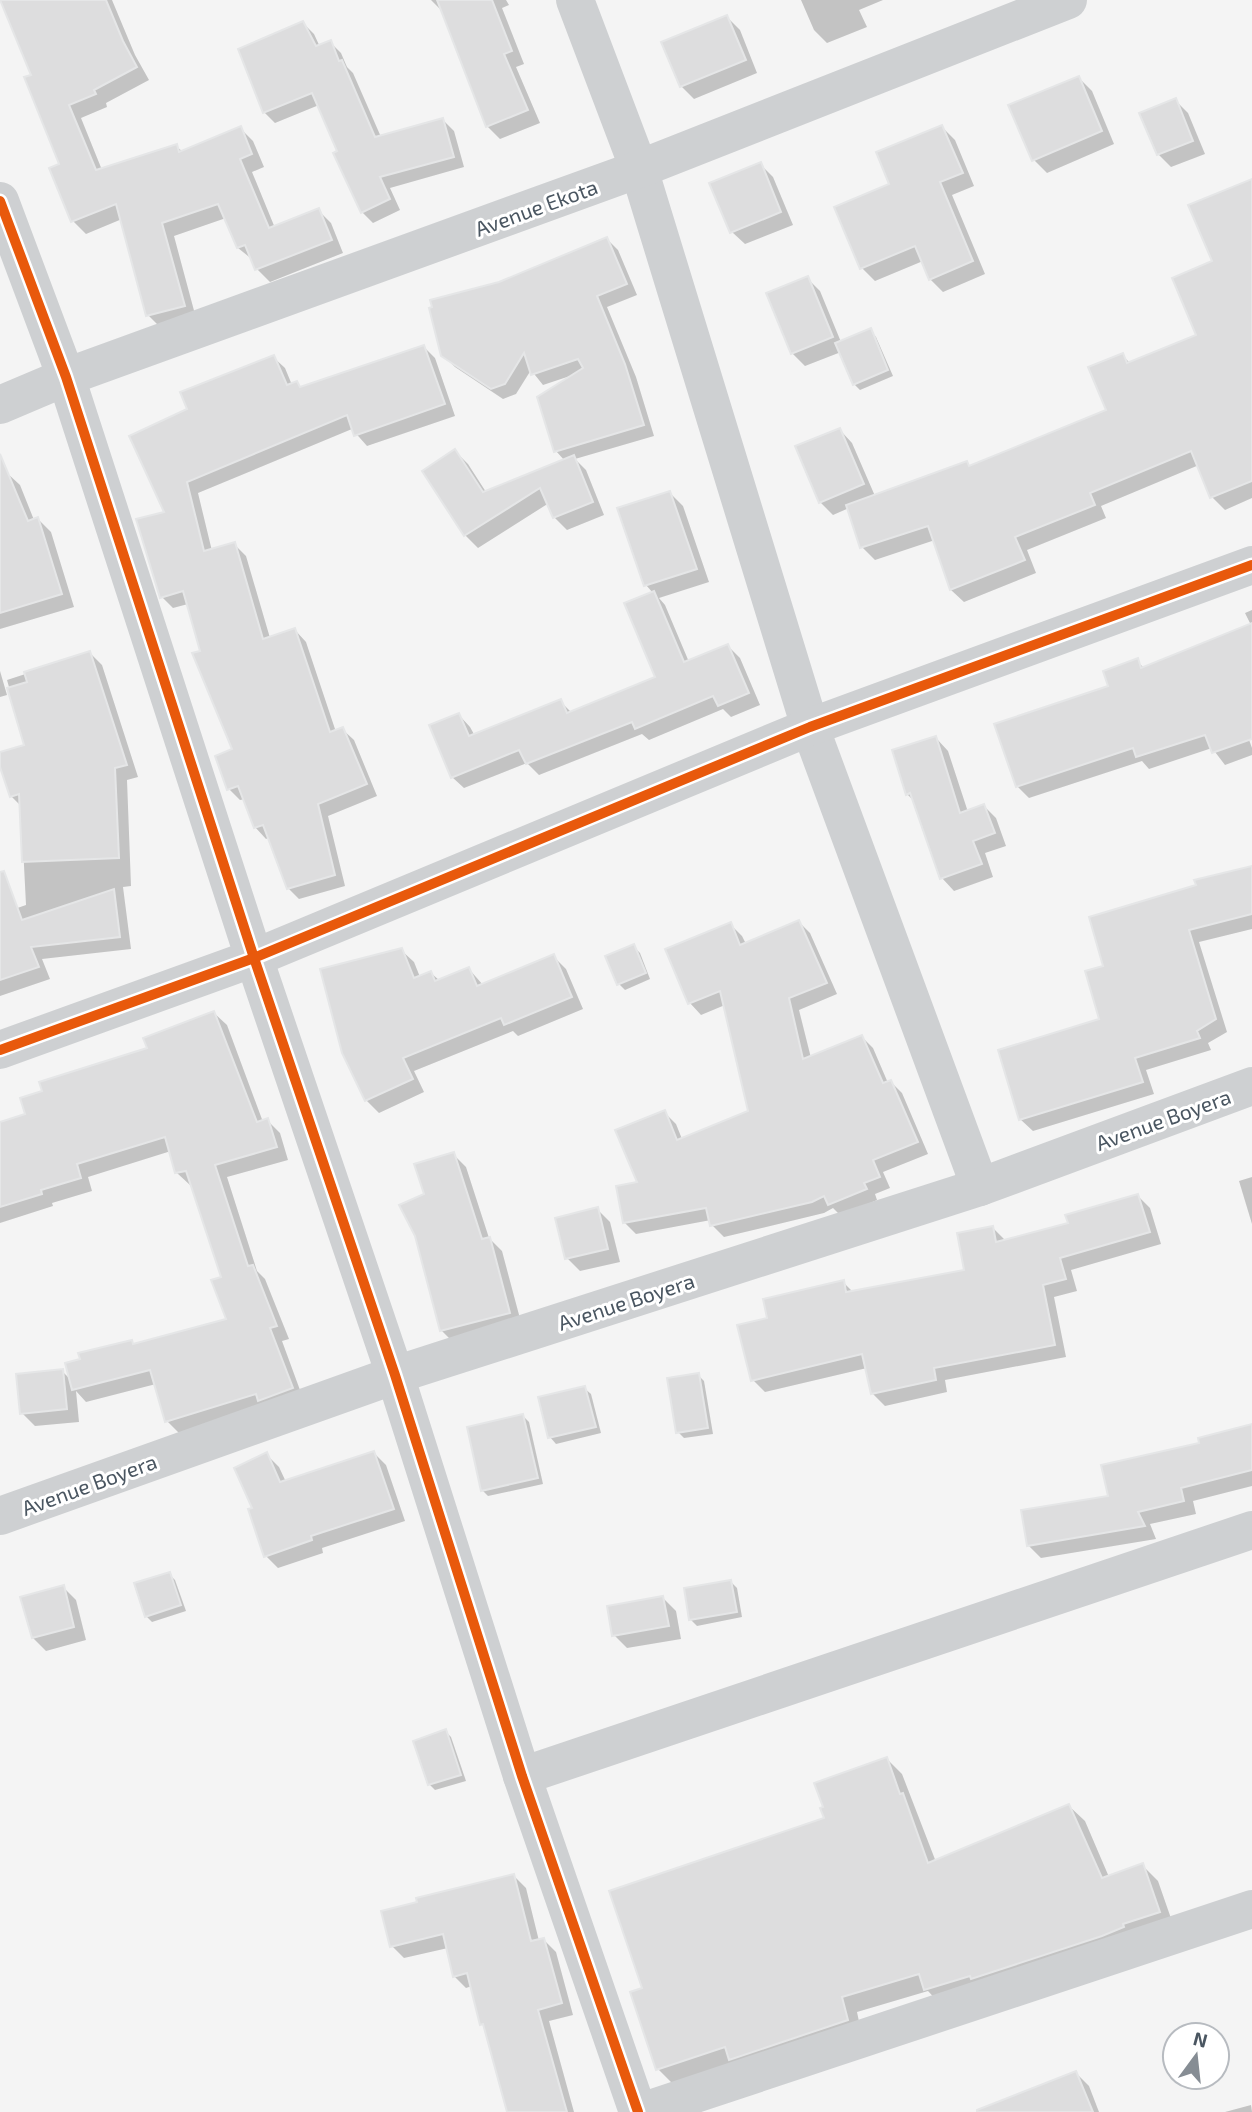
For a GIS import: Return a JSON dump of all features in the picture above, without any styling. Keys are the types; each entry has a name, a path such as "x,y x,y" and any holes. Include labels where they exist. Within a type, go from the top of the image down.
{"street":[{"path":"575,0 639,169 810,727 980,1188"},
{"name":"Avenue Ekota","path":"0,405 66,377 639,169 1068,0"},
{"path":"0,201 66,377 254,958 395,1375 522,1776 640,2112 1252,1909"},
{"path":"0,1050 254,958 810,727 1252,565"},
{"name":"Avenue Boyera","path":"0,1516 395,1375 980,1188 1252,1086"},
{"path":"522,1776 1252,1530"}],"building":[{"path":"0,0 106,0 137,67 94,90 96,94 69,105 96,170 177,144 179,152 241,126 252,154 240,159 269,228 319,208 332,240 255,270 245,245 237,248 218,204 162,223 185,306 146,316 116,204 71,222 49,168 59,164 24,77 31,75"},
{"path":"437,0 492,0 512,51 504,54 528,110 486,127"},
{"path":"727,15 746,60 680,87 661,42"},
{"path":"303,21 316,46 331,40 375,137 443,118 454,157 380,177 390,199 361,213 333,153 337,151 312,93 263,113 238,49"},
{"path":"1079,76 1102,131 1032,161 1008,105"},
{"path":"1176,98 1193,141 1157,155 1139,113"},
{"path":"942,125 963,173 940,182 973,261 929,280 915,246 860,269 834,207 889,184 876,152"},
{"path":"761,162 781,212 730,233 709,183"},
{"path":"1252,179 1252,481 1210,498 1191,451 1090,493 1095,505 1015,537 1025,560 950,590 928,526 860,548 846,505 967,461 969,466 1106,410 1088,367 1123,353 1127,363 1196,335 1172,278 1212,261 1188,205"},
{"path":"607,237 627,284 597,296 625,364 644,425 554,452 537,397 583,368 578,359 531,375 524,353 505,384 491,389 441,356 429,308 432,307 430,300 499,282"},
{"path":"808,276 833,337 791,354 766,293"},
{"path":"871,328 888,370 853,385 835,343"},
{"path":"424,345 445,404 354,436 347,415 187,482 204,551 235,542 263,639 295,628 330,732 343,727 367,784 318,804 335,875 287,889 263,825 254,828 238,786 227,790 215,756 232,749 192,653 200,651 183,591 160,598 136,519 164,512 129,436 187,409 180,392 274,355 287,385 297,381 300,387"},
{"path":"840,428 864,484 819,503 795,446"},
{"path":"455,449 483,492 574,455 593,502 553,518 540,488 464,536 422,471"},
{"path":"0,454 28,521 38,517 62,594 0,613"},
{"path":"670,491 697,569 644,586 617,508"},
{"path":"654,591 684,662 728,644 749,693 718,706 713,696 635,729 632,722 526,764 519,750 451,778 429,725 459,713 469,736 561,699 567,713 655,677 624,603"},
{"path":"1252,623 1252,739 1212,753 1205,735 1136,757 1133,748 1016,787 994,724 1108,686 1103,671 1138,658 1141,668"},
{"path":"90,651 127,765 115,768 119,858 22,862 19,794 10,797 0,767 0,752 24,745 7,688 27,682 24,672"},
{"path":"936,736 960,813 984,804 995,833 973,841 982,864 940,879 910,793 906,795 892,750"},
{"path":"1252,866 1252,914 1189,930 1216,1019 1197,1031 1200,1038 1135,1058 1143,1082 1019,1120 998,1050 1099,1019 1085,971 1103,966 1089,917 1196,885 1194,880"},
{"path":"4,871 22,920 114,889 120,937 31,947 39,967 0,980 0,872"},
{"path":"799,920 827,983 789,998 803,1059 862,1035 883,1083 891,1080 918,1142 873,1160 880,1177 864,1183 867,1189 828,1205 824,1196 812,1202 710,1226 706,1208 623,1223 616,1186 637,1182 615,1130 665,1110 677,1140 748,1111 720,991 688,1004 665,949 731,922 740,945"},
{"path":"634,944 646,973 617,985 605,956"},
{"path":"402,948 414,978 431,971 435,981 469,967 477,986 554,954 572,997 504,1025 501,1018 403,1058 413,1079 365,1101 342,1053 320,969"},
{"path":"214,1011 257,1122 268,1118 277,1147 215,1165 248,1266 253,1265 277,1326 270,1328 293,1388 258,1401 256,1394 165,1422 150,1370 72,1390 65,1363 80,1359 78,1353 132,1340 133,1344 226,1319 211,1280 221,1277 186,1171 175,1173 165,1137 77,1164 81,1178 41,1190 42,1194 0,1207 0,1122 25,1114 20,1098 42,1091 39,1082 147,1048 143,1038"},
{"path":"454,1152 482,1239 490,1237 510,1313 440,1331 415,1236 399,1205 424,1194 414,1164"},
{"path":"1138,1194 1150,1232 1060,1258 1066,1279 1043,1285 1055,1345 934,1368 936,1380 871,1394 862,1354 751,1381 737,1325 767,1318 763,1299 844,1280 846,1292 964,1270 957,1233 993,1226 996,1242 1068,1223 1065,1215"},
{"path":"598,1207 608,1249 565,1259 555,1218"},
{"path":"63,1369 67,1409 20,1414 16,1374"},
{"path":"699,1373 708,1428 676,1433 667,1378"},
{"path":"585,1386 596,1427 548,1438 538,1397"},
{"path":"523,1414 538,1478 481,1491 467,1427"},
{"path":"1252,1424 1252,1470 1181,1488 1184,1501 1138,1512 1145,1526 1027,1546 1021,1510 1108,1496 1101,1465 1199,1443 1198,1438"},
{"path":"374,1451 394,1509 311,1536 312,1540 264,1557 248,1509 252,1508 234,1468 267,1452 280,1482"},
{"path":"170,1572 181,1605 145,1617 134,1583"},
{"path":"731,1580 737,1612 689,1620 684,1588"},
{"path":"64,1585 74,1627 32,1638 20,1597"},
{"path":"663,1596 669,1626 612,1636 607,1606"},
{"path":"446,1729 461,1775 428,1785 413,1741"},
{"path":"887,1757 928,1863 1069,1804 1102,1878 1143,1863 1160,1912 1123,1924 1124,1927 1102,1936 971,1979 970,1976 924,1990 919,1974 842,1997 848,2020 729,2060 725,2047 656,2070 630,1992 642,1988 609,1891 824,1818 814,1783"},
{"path":"514,1874 531,1941 544,1938 562,2003 538,2010 567,2112 507,2112 467,1973 453,1977 443,1934 390,1947 381,1911 417,1902 416,1898"},
{"path":"1076,2071 1093,2112 977,2112 977,2110"}],"cycle path":[{"path":"0,201 66,377 254,958 395,1375 522,1776 638,2112"},
{"path":"0,1050 254,958 810,727 1252,565"}]}
